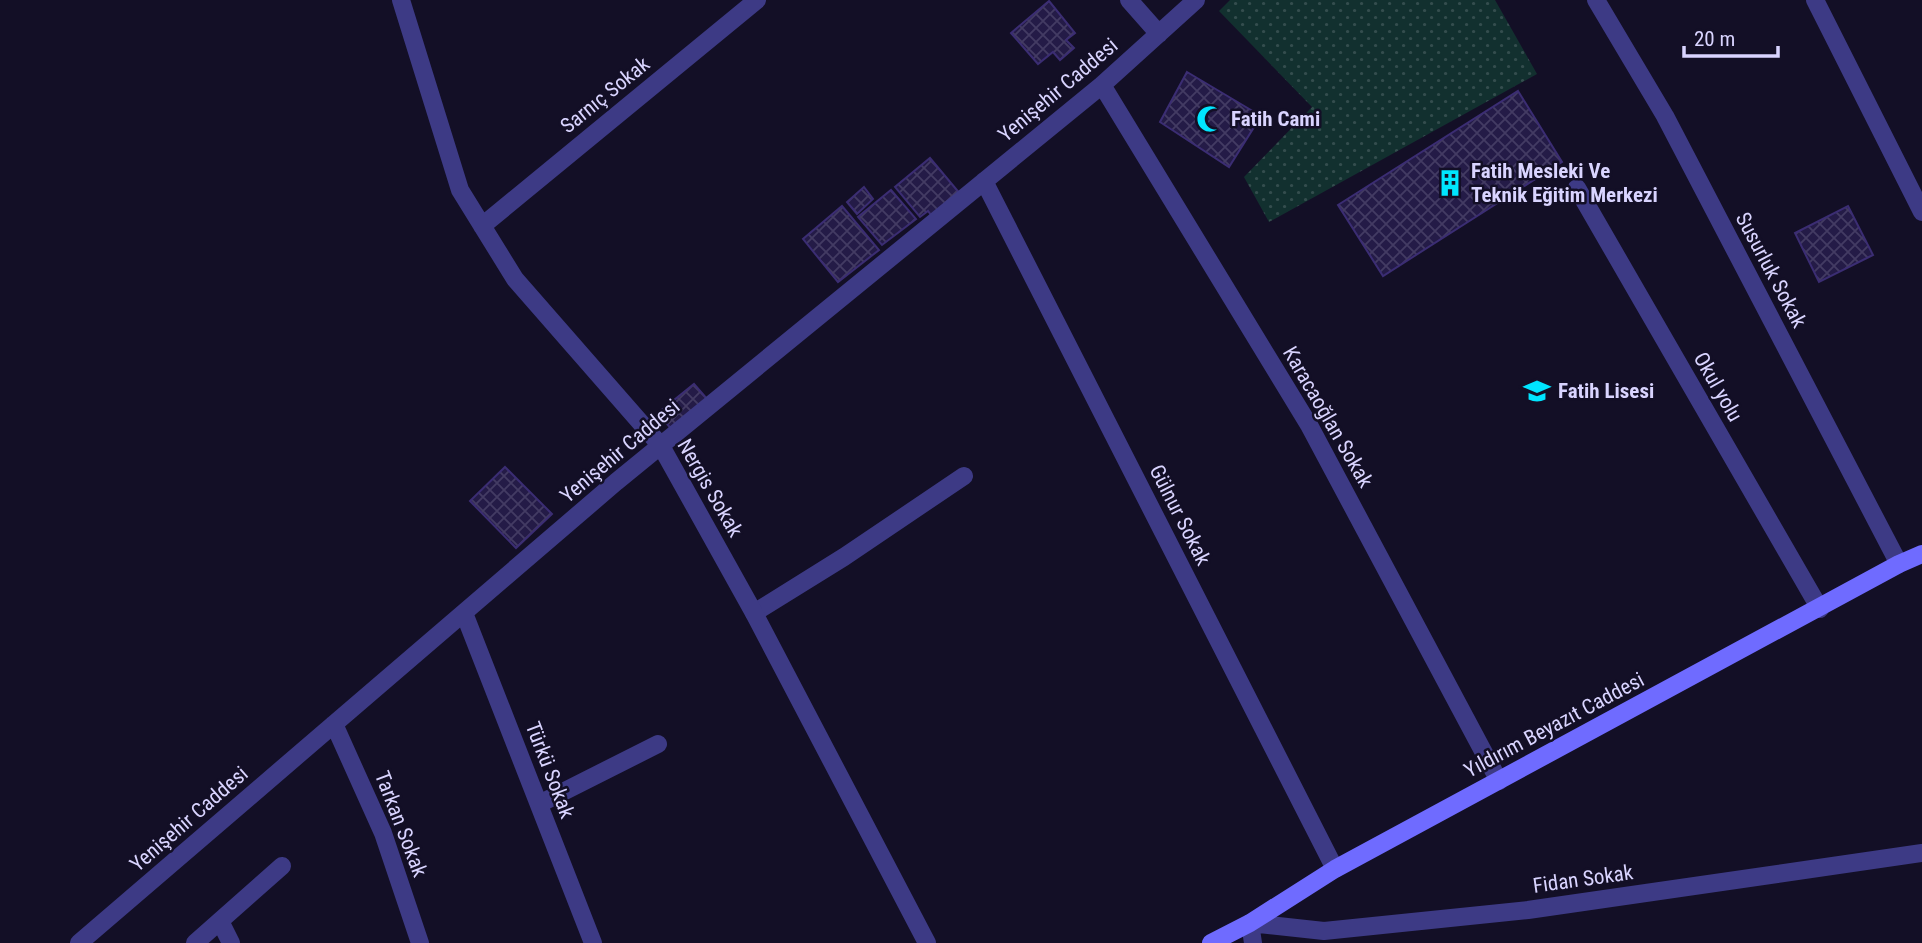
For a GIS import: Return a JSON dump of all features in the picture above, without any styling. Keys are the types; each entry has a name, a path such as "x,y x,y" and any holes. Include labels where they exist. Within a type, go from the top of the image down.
{"street":[{"name":"Nergis Sokak","path":"401,0 460,190 514,279 661,446 754,613 927,943"},
{"name":"Sarnıç Sokak","path":"482,226 757,0"},
{"path":"1129,0 1158,34"},
{"name":"Yenişehir Caddesi","path":"79,943 661,446 1102,85 1196,0"},
{"name":"Susurluk Sokak","path":"1596,0 1665,116 1899,565"},
{"path":"1815,0 1922,212"},
{"name":"Karacaoğlan Sokak","path":"1102,85 1310,425 1499,781"},
{"name":"Gülnur Sokak","path":"984,181 1335,869"},
{"name":"Okul yolu","path":"1577,188 1820,609"},
{"path":"754,613 844,557 964,476"},
{"name":"Yıldırım Beyazıt Caddesi","path":"1211,943 1250,923 1335,869 1922,554"},
{"name":"Türkü Sokak","path":"464,613 593,943"},
{"name":"Tarkan Sokak","path":"334,724 383,833 420,943"},
{"path":"539,804 658,744"},
{"name":"Fidan Sokak","path":"1250,923 1324,932 1528,910 1922,853"},
{"path":"195,943 282,866"},
{"path":"220,922 231,943"},
{"path":"1250,923 1253,943"}],"green space":[{"path":"1230,0 1495,0 1537,74 1269,222 1244,177 1312,107 1219,11"}],"building":[{"path":"1049,1 1075,33 1066,40 1074,48 1060,60 1053,52 1038,64 1011,33"},
{"name":"Fatih Cami","path":"1187,72 1261,116 1229,167 1160,122"},
{"name":"Fatih Mesleki Ve Teknik Eğitim Merkezi","path":"1518,91 1562,162 1383,276 1338,205"},
{"path":"930,158 961,195 934,219 928,211 920,217 895,187"},
{"path":"864,187 873,199 857,214 847,202"},
{"path":"891,190 916,219 882,245 858,217"},
{"path":"842,206 879,250 838,282 803,239"},
{"path":"1848,206 1873,255 1819,282 1795,233"},
{"path":"694,384 709,401 672,430 658,413"},
{"path":"505,467 552,514 516,548 470,501"}],"place":[{"name":"Fatih Cami","path":"1210,119"},
{"name":"Fatih Mesleki Ve Teknik Eğitim Merkezi","path":"1450,183"},
{"name":"Fatih Lisesi","path":"1537,391"}]}
